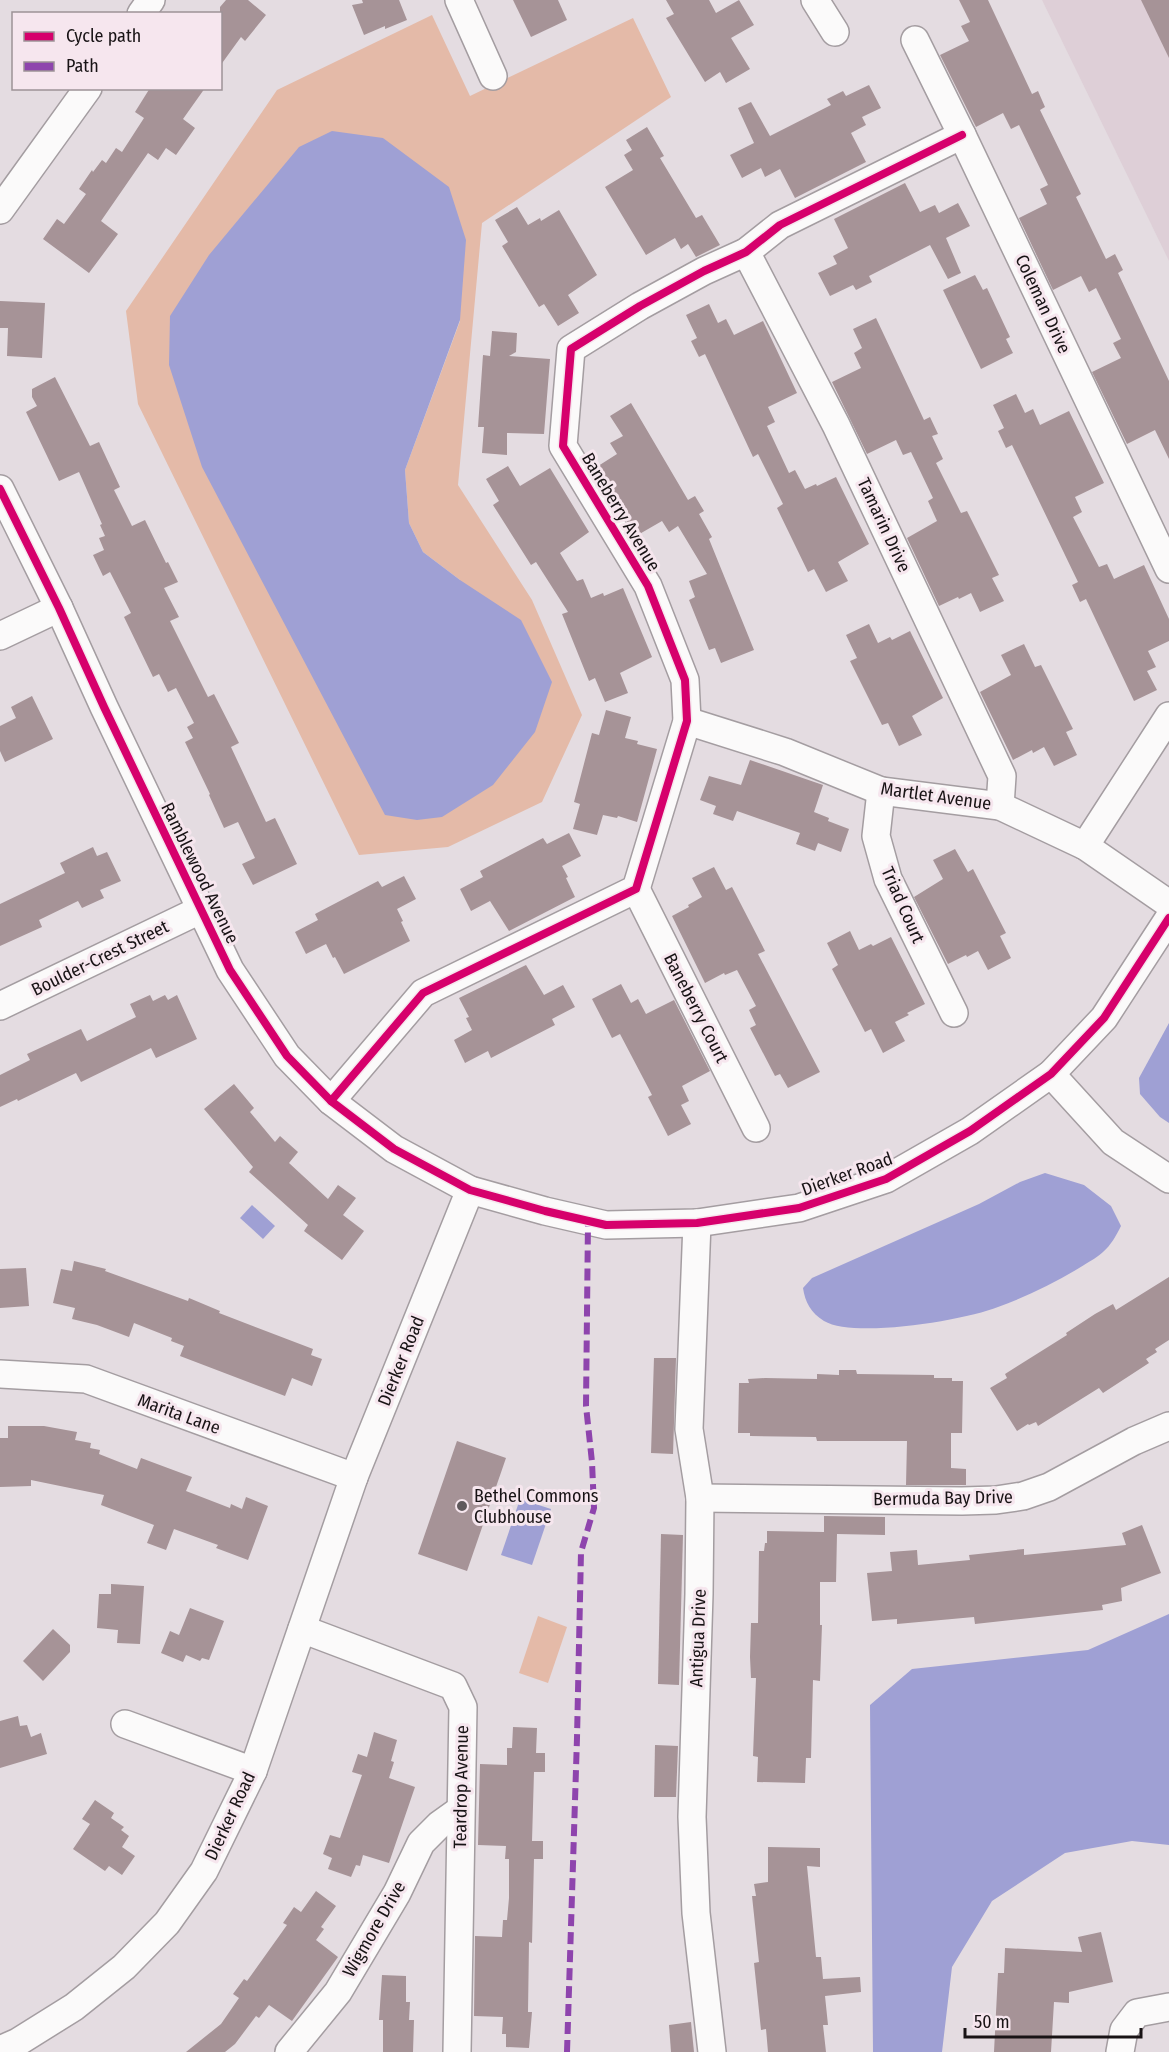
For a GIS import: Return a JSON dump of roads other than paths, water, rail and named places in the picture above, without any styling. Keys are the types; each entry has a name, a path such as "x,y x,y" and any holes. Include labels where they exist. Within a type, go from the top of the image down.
{"street":[{"path":"459,0 493,76"},
{"path":"815,0 834,32"},
{"name":"Coleman Drive","path":"915,40 1169,569"},
{"path":"0,210 87,90"},
{"name":"Baneberry Avenue","path":"636,889 687,721 685,680 648,586 563,446 571,349 640,306 704,271 746,252 780,225 962,135"},
{"name":"Tamarin Drive","path":"746,252 836,425 1002,776 1000,806"},
{"name":"Ramblewood Avenue","path":"0,489 59,608 230,970 287,1056 331,1101 394,1149 470,1190"},
{"path":"0,636 59,608"},
{"path":"1086,846 1169,716"},
{"name":"Martlet Avenue","path":"687,721 785,752 881,791 1000,806 1086,846 1169,904"},
{"name":"Triad Court","path":"881,791 876,836 888,879 954,1013"},
{"path":"331,1101 423,993 636,889"},
{"name":"Baneberry Court","path":"636,889 756,1128"},
{"name":"Boulder-Crest Street","path":"0,1006 200,910"},
{"name":"Dierker Road","path":"0,2050 18,2042 74,2007 124,1967 167,1923 204,1871 253,1771 354,1477 470,1190 606,1225 697,1223 799,1208 886,1179 970,1131 1051,1074 1104,1018 1169,918"},
{"path":"1051,1074 1113,1142 1169,1179"},
{"name":"Antigua Drive","path":"697,1223 689,1429 700,1498 692,1817 696,1913 712,2052"},
{"name":"Marita Lane","path":"0,1374 86,1379 354,1477"},
{"name":"Bermuda Bay Drive","path":"700,1498 962,1501 1023,1496 1049,1487 1134,1441 1169,1426"},
{"name":"Teardrop Avenue","path":"302,1629 453,1686 463,1707 457,2052"},
{"path":"125,1724 253,1771"},
{"name":"Wigmore Drive","path":"289,2052 338,1992 397,1893 421,1844 439,1825 460,1810"},
{"path":"1119,2052 1124,2030 1137,2013 1169,2007"}],"water":[{"path":"332,131 383,138 449,187 466,240 460,320 405,470 409,523 423,552 460,580 521,620 552,682 535,732 493,785 442,817 417,820 385,815 202,467 169,365 170,316 209,255 299,147"},
{"path":"1169,1023 1169,1123 1160,1117 1140,1094 1139,1078"},
{"path":"1045,1173 1084,1185 1111,1206 1121,1226 1101,1254 1063,1277 998,1307 961,1317 910,1326 860,1328 839,1326 824,1321 809,1307 803,1288 812,1278 979,1204 1020,1182"},
{"path":"252,1205 275,1226 263,1239 240,1218"},
{"path":"520,1499 551,1509 532,1565 501,1555"},
{"path":"1169,1614 1169,1845 1132,1841 1065,1853 992,1901 952,1967 942,2052 873,2052 870,1705 912,1669 1088,1650"}],"place":[{"name":"Bethel Commons Clubhouse","path":"462,1506"}]}
